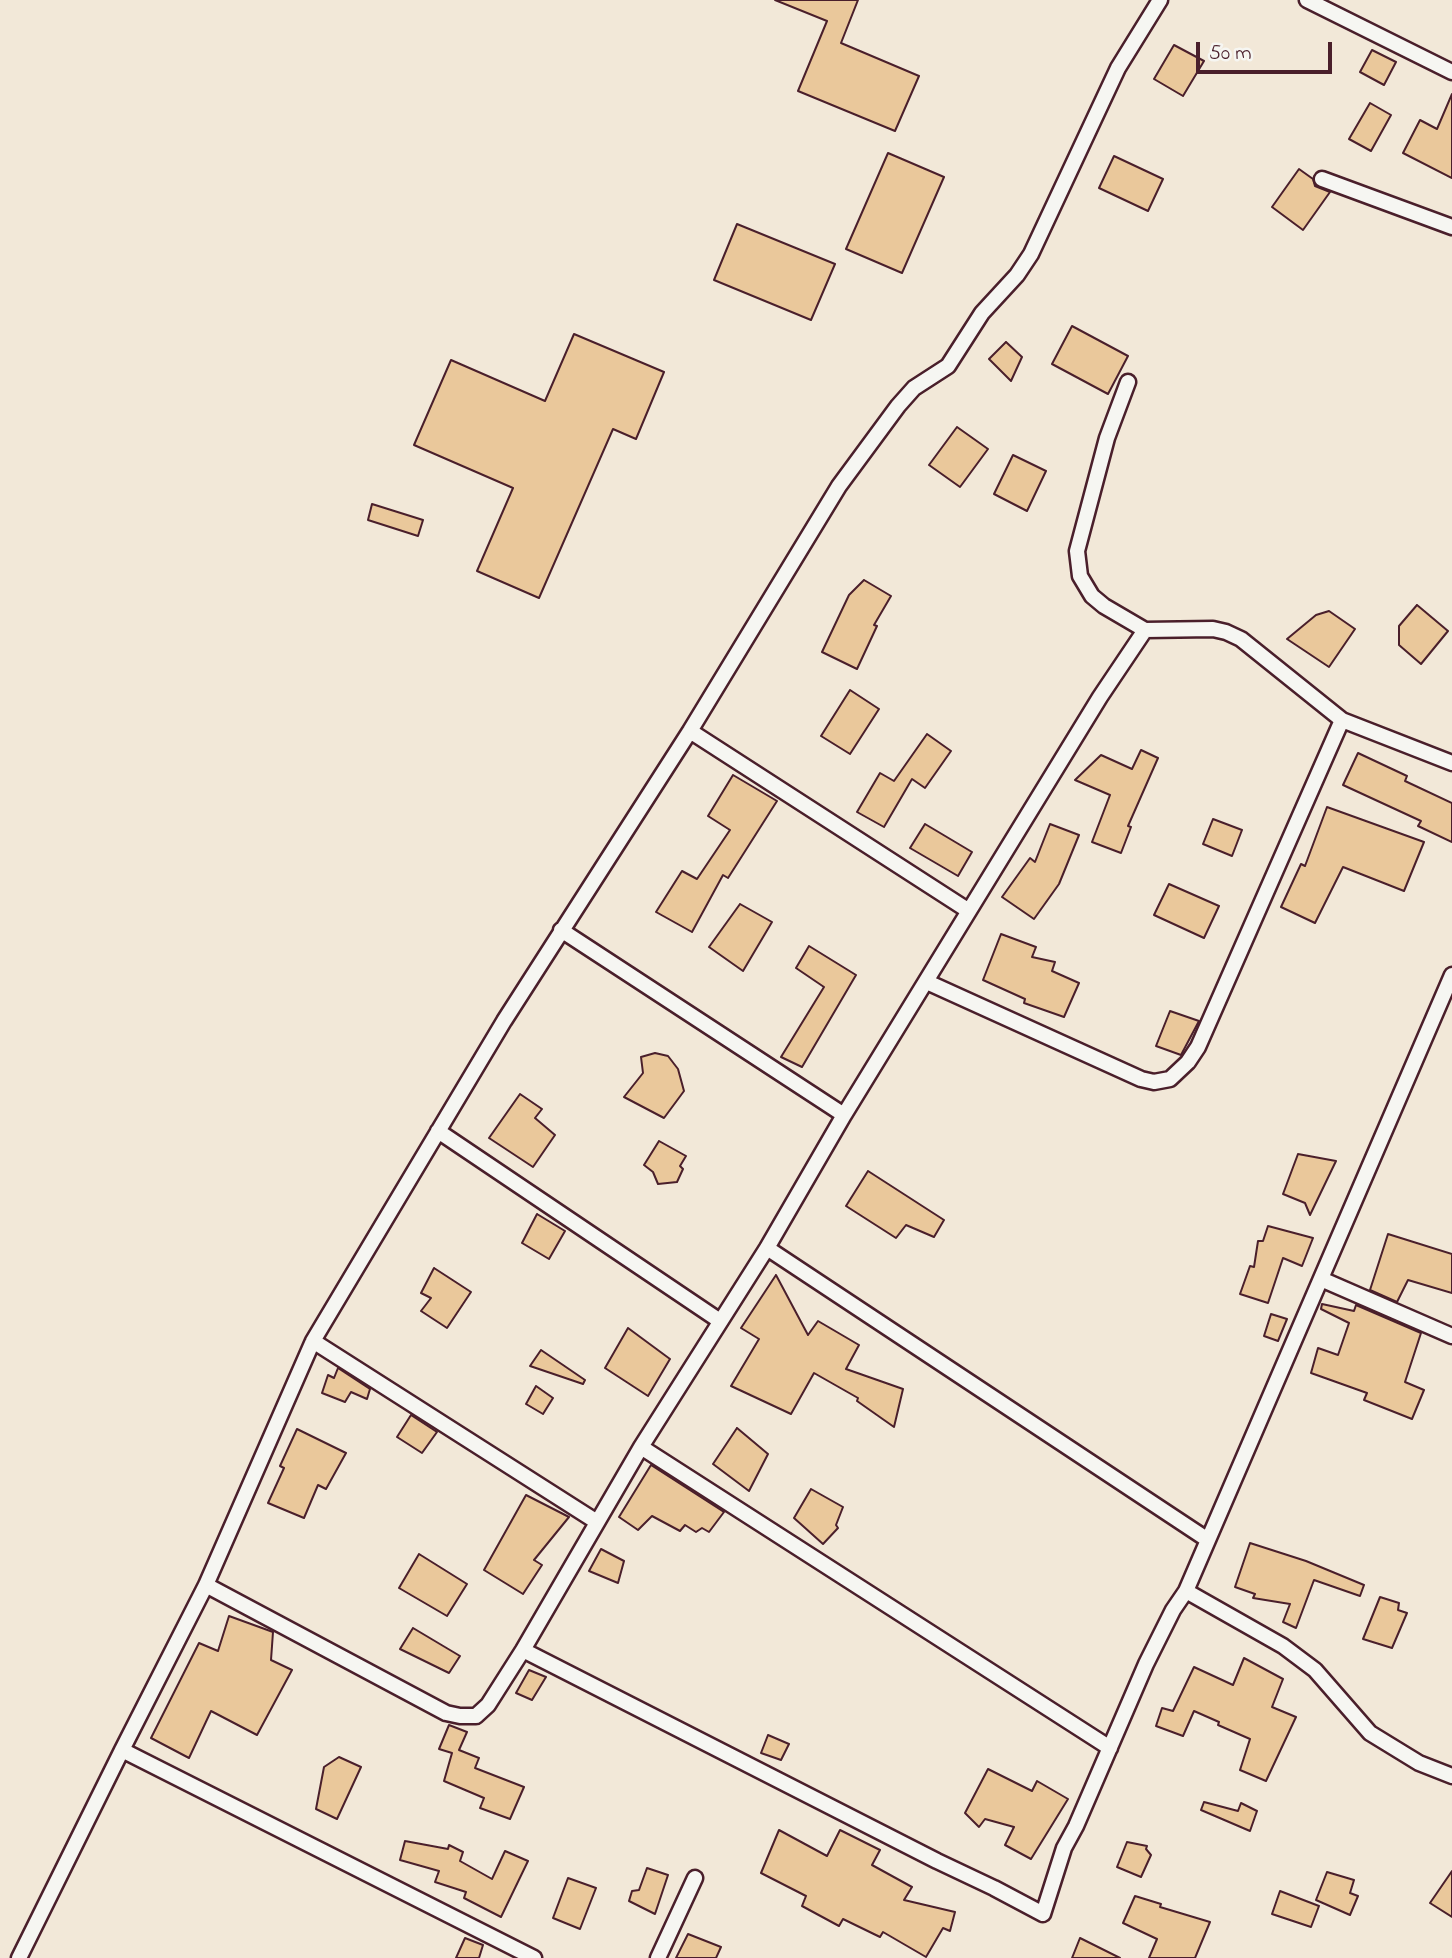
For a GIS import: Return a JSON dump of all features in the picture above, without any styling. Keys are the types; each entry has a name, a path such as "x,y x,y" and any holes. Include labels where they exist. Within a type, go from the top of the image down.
{"street":[{"path":"19,1958 206,1585 313,1341 561,930 690,731 839,486 898,406 914,388 947,366 982,313 1017,275 1037,242 1118,68 1160,0"},
{"path":"1307,0 1452,72"},
{"path":"1322,179 1452,227"},
{"path":"1128,382 1107,438 1077,551 1080,576 1092,596 1104,606 1145,629 1213,629 1226,632 1241,639 1342,720 1452,763"},
{"path":"206,1585 446,1713 476,1716 488,1705 641,1447 1145,629"},
{"path":"927,982 1141,1079 1154,1082 1170,1079 1188,1062 1198,1047 1342,720"},
{"path":"690,731 969,911"},
{"path":"561,930 844,1115"},
{"path":"523,1650 1042,1914 1064,1848 1146,1664 1173,1610 1186,1591 1452,975"},
{"path":"438,1131 720,1321"},
{"path":"766,1248 1208,1540"},
{"path":"1321,1279 1452,1336"},
{"path":"313,1341 597,1522"},
{"path":"641,1447 1110,1748"},
{"path":"1186,1591 1283,1646 1315,1670 1370,1734 1419,1763 1451,1773"},
{"path":"122,1749 534,1958"},
{"path":"658,1958 695,1878"}],"building":[{"path":"775,0 858,0 841,43 919,76 895,131 798,91 827,21"},
{"path":"1174,45 1204,61 1183,96 1154,79"},
{"path":"1372,50 1396,62 1384,85 1360,72"},
{"path":"1452,94 1452,178 1403,153 1420,120 1437,129"},
{"path":"1370,103 1391,115 1371,151 1349,139"},
{"path":"888,153 944,177 902,273 846,249"},
{"path":"1114,156 1163,179 1148,211 1099,188"},
{"path":"1299,169 1313,179 1315,186 1330,192 1303,230 1272,207"},
{"path":"737,224 835,264 811,320 714,280"},
{"path":"1072,326 1128,356 1108,394 1052,364"},
{"path":"574,334 664,372 636,439 613,429 539,598 477,571 513,488 414,445 451,360 545,401"},
{"path":"1006,342 1022,357 1011,381 989,359"},
{"path":"957,427 988,449 960,487 929,465"},
{"path":"1013,455 1046,471 1027,511 994,494"},
{"path":"372,504 423,520 418,536 368,520"},
{"path":"864,580 891,596 874,625 877,626 857,669 822,652 849,595"},
{"path":"1417,605 1448,631 1421,664 1399,645 1399,626"},
{"path":"1329,611 1355,629 1329,667 1287,639 1316,615"},
{"path":"850,690 879,709 850,754 821,736"},
{"path":"927,734 951,751 925,788 912,779 884,827 857,812 880,773 894,781"},
{"path":"1141,750 1158,758 1128,826 1131,827 1121,853 1092,842 1110,795 1075,780 1101,755 1132,769"},
{"path":"1358,753 1407,776 1405,781 1452,803 1452,842 1418,826 1421,821 1343,785"},
{"path":"733,775 777,801 728,878 723,875 692,932 656,912 682,871 697,879 730,830 708,816"},
{"path":"1327,807 1424,842 1404,891 1343,867 1315,923 1281,907 1301,864 1305,866"},
{"path":"1213,819 1242,830 1232,856 1203,844"},
{"path":"925,824 972,852 958,876 910,848"},
{"path":"1050,824 1079,835 1059,884 1034,919 1002,897 1030,858 1035,862"},
{"path":"1169,884 1219,906 1204,938 1154,915"},
{"path":"740,904 772,922 743,971 709,947"},
{"path":"1001,934 1036,947 1032,957 1055,962 1052,971 1079,983 1064,1017 1024,1003 1025,999 983,980"},
{"path":"809,946 856,975 802,1067 781,1057 824,987 796,968"},
{"path":"1170,1011 1199,1021 1181,1055 1156,1046"},
{"path":"655,1053 668,1056 678,1069 684,1091 664,1118 624,1097 643,1073 641,1057"},
{"path":"520,1094 542,1109 535,1118 555,1135 533,1167 489,1138"},
{"path":"659,1141 686,1156 680,1166 683,1169 677,1182 658,1184 653,1172 644,1165"},
{"path":"1298,1154 1336,1161 1310,1215 1305,1203 1283,1194"},
{"path":"868,1171 944,1220 934,1237 906,1225 896,1238 846,1206"},
{"path":"537,1214 565,1231 549,1259 522,1243"},
{"path":"1268,1226 1313,1238 1302,1266 1283,1258 1268,1303 1240,1294 1250,1266 1254,1267 1258,1241 1263,1241"},
{"path":"1388,1234 1452,1254 1452,1293 1408,1280 1397,1302 1370,1290"},
{"path":"434,1268 471,1292 447,1328 421,1311 431,1298 421,1293"},
{"path":"776,1275 808,1335 818,1321 859,1345 846,1369 903,1389 894,1427 857,1401 858,1398 814,1373 791,1414 731,1386 759,1339 741,1328"},
{"path":"1322,1304 1354,1311 1356,1305 1421,1333 1405,1382 1424,1390 1412,1419 1364,1400 1367,1393 1311,1373 1318,1348 1338,1355 1349,1323 1321,1309"},
{"path":"1271,1314 1287,1319 1278,1341 1264,1336"},
{"path":"628,1328 670,1359 648,1396 605,1368"},
{"path":"541,1350 585,1380 583,1384 530,1366"},
{"path":"338,1368 370,1389 367,1399 351,1392 345,1402 322,1393 328,1375 334,1378"},
{"path":"536,1386 553,1398 543,1414 526,1404"},
{"path":"411,1415 437,1432 422,1453 397,1437"},
{"path":"737,1428 768,1454 749,1491 713,1464"},
{"path":"297,1429 346,1453 326,1489 318,1485 304,1518 268,1503 284,1468 280,1466"},
{"path":"651,1465 724,1512 709,1532 702,1528 696,1532 685,1525 680,1531 652,1516 638,1530 619,1517"},
{"path":"811,1489 843,1507 836,1525 838,1528 823,1544 794,1518"},
{"path":"526,1495 569,1517 534,1560 542,1565 523,1594 484,1570"},
{"path":"1250,1543 1306,1561 1364,1585 1360,1596 1314,1580 1296,1628 1283,1622 1290,1604 1253,1598 1255,1594 1235,1587"},
{"path":"601,1549 624,1561 618,1583 589,1571"},
{"path":"419,1554 467,1584 447,1616 399,1588"},
{"path":"1380,1597 1399,1603 1398,1610 1407,1613 1392,1648 1363,1639"},
{"path":"229,1616 273,1632 271,1660 292,1670 257,1735 211,1711 189,1758 151,1738 199,1643 218,1651"},
{"path":"413,1628 460,1656 449,1673 400,1649"},
{"path":"1244,1658 1283,1679 1272,1707 1296,1717 1266,1781 1240,1770 1250,1739 1218,1725 1219,1722 1194,1711 1183,1736 1156,1726 1162,1708 1173,1711 1194,1667 1233,1685"},
{"path":"529,1670 546,1677 532,1700 516,1693"},
{"path":"449,1725 467,1732 459,1750 479,1758 475,1768 524,1787 510,1819 480,1808 484,1798 444,1781 452,1753 439,1749"},
{"path":"768,1735 789,1744 781,1760 761,1753"},
{"path":"339,1757 361,1767 337,1819 316,1809 324,1767"},
{"path":"988,1769 1032,1791 1037,1781 1068,1799 1031,1859 1005,1845 1014,1827 985,1819 979,1827 965,1813"},
{"path":"1204,1802 1238,1811 1241,1803 1257,1811 1250,1831 1201,1810"},
{"path":"779,1830 827,1856 840,1830 880,1850 872,1865 912,1887 904,1900 955,1912 950,1931 943,1928 926,1957 883,1932 880,1937 843,1919 839,1926 802,1906 806,1896 761,1873"},
{"path":"405,1841 448,1849 449,1845 463,1852 460,1861 492,1879 505,1851 528,1861 501,1917 464,1898 466,1892 435,1882 439,1871 400,1860"},
{"path":"1127,1842 1147,1846 1146,1849 1151,1855 1141,1877 1117,1867"},
{"path":"647,1868 668,1875 655,1914 629,1901 632,1891 639,1890"},
{"path":"1452,1871 1452,1917 1430,1903"},
{"path":"1327,1872 1354,1880 1350,1893 1358,1896 1350,1915 1316,1900"},
{"path":"568,1878 596,1888 580,1929 553,1918"},
{"path":"1280,1891 1319,1906 1311,1927 1272,1914"},
{"path":"1135,1896 1161,1904 1160,1907 1210,1922 1195,1958 1149,1958 1157,1939 1123,1923"},
{"path":"688,1934 721,1947 716,1958 676,1958"},
{"path":"465,1938 483,1945 479,1958 456,1958"},
{"path":"1080,1938 1120,1958 1072,1958"}]}
